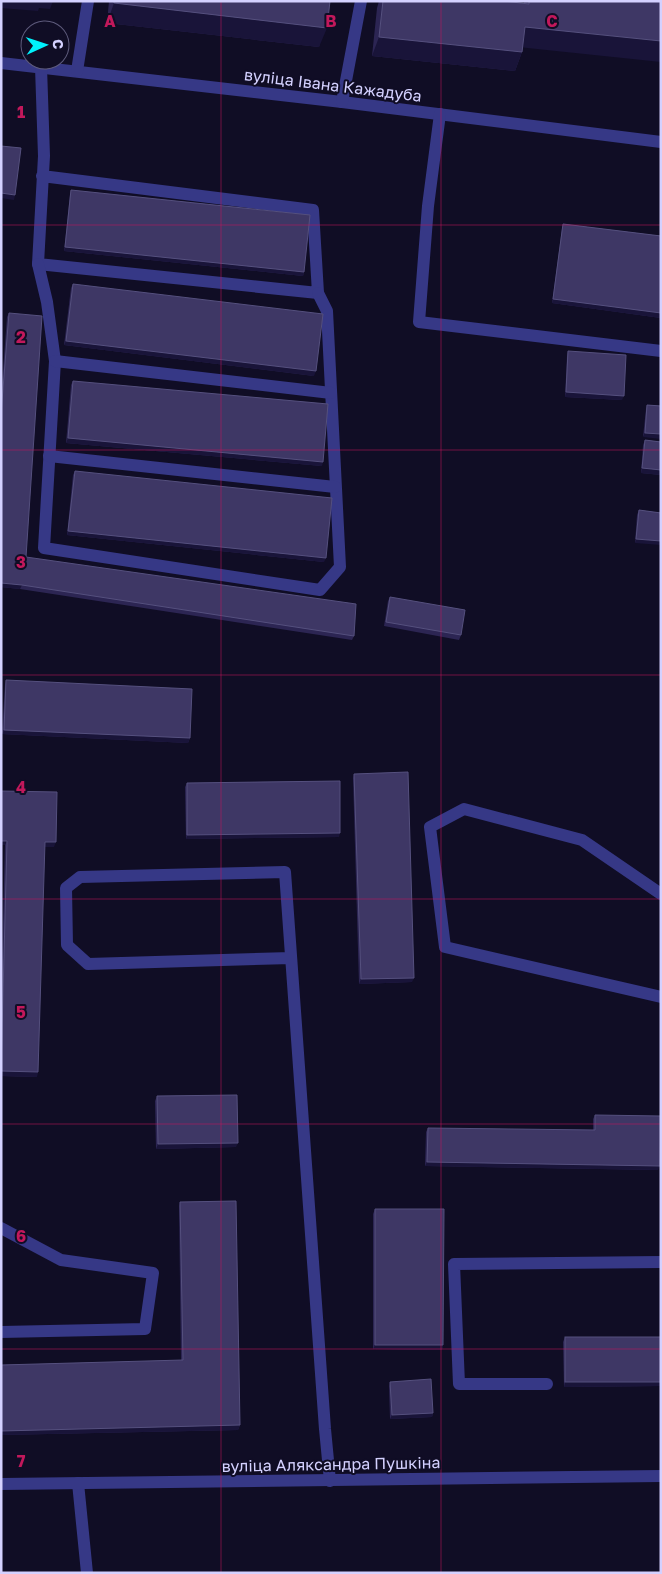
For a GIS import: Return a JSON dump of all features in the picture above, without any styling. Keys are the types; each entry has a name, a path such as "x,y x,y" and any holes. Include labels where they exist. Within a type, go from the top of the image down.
{"street":[{"path":"77,71 88,1"},
{"path":"342,102 361,1"},
{"name":"вуліца Івана Кажадуба","path":"1,63 20,65"},
{"path":"41,70 44,156 42,176 38,264 47,302 55,361 44,548 320,590 340,567 327,311 318,293 313,210 42,176"},
{"name":"вуліца Івана Кажадуба","path":"65,70 661,142"},
{"path":"440,114 428,206 419,322 661,351"},
{"path":"38,264 318,293"},
{"path":"55,361 330,393"},
{"path":"50,456 336,487"},
{"path":"661,894 582,840 464,809 430,827 445,947 661,996"},
{"path":"291,958 88,964 67,945 66,888 80,877 286,872 324,1419 330,1481"},
{"path":"1,1228 61,1260 153,1273 145,1329 1,1332"},
{"path":"546,1384 459,1384 454,1264 661,1262"},
{"name":"вуліца Аляксандра Пушкіна","path":"1,1484 661,1476"},
{"path":"78,1483 87,1573"}],"building":[{"path":"114,1 330,1 327,28 114,3"},
{"path":"383,1 503,1 529,4 529,1 661,1 661,41 525,27 522,52 379,37"},
{"path":"1,146 21,148 15,195 1,193"},
{"path":"71,190 310,215 304,272 65,247"},
{"path":"563,224 661,236 661,313 553,299"},
{"path":"73,284 323,314 316,371 66,341"},
{"path":"9,313 42,316 26,557 356,604 354,636 1,583 1,414"},
{"path":"568,351 626,355 624,396 566,392"},
{"path":"73,381 328,404 323,462 68,438"},
{"path":"647,405 661,406 661,434 645,433"},
{"path":"645,440 661,442 661,470 642,468"},
{"path":"75,471 332,498 326,558 68,531"},
{"path":"639,510 661,513 661,541 636,539"},
{"path":"390,597 465,610 461,635 386,622"},
{"path":"6,680 192,689 190,738 4,730"},
{"path":"408,772 414,978 361,979 354,774"},
{"path":"340,781 340,833 187,835 187,783"},
{"path":"1,791 57,792 56,842 45,842 38,1072 1,1071 7,841 1,841"},
{"path":"237,1095 238,1143 158,1144 157,1096"},
{"path":"595,1115 661,1116 660,1166 427,1162 428,1128 595,1130"},
{"path":"236,1201 240,1425 1,1431 1,1365 183,1360 180,1202"},
{"path":"375,1209 444,1209 443,1345 375,1345"},
{"path":"565,1337 661,1337 661,1382 565,1382"},
{"path":"431,1379 433,1413 392,1415 390,1382"}]}
